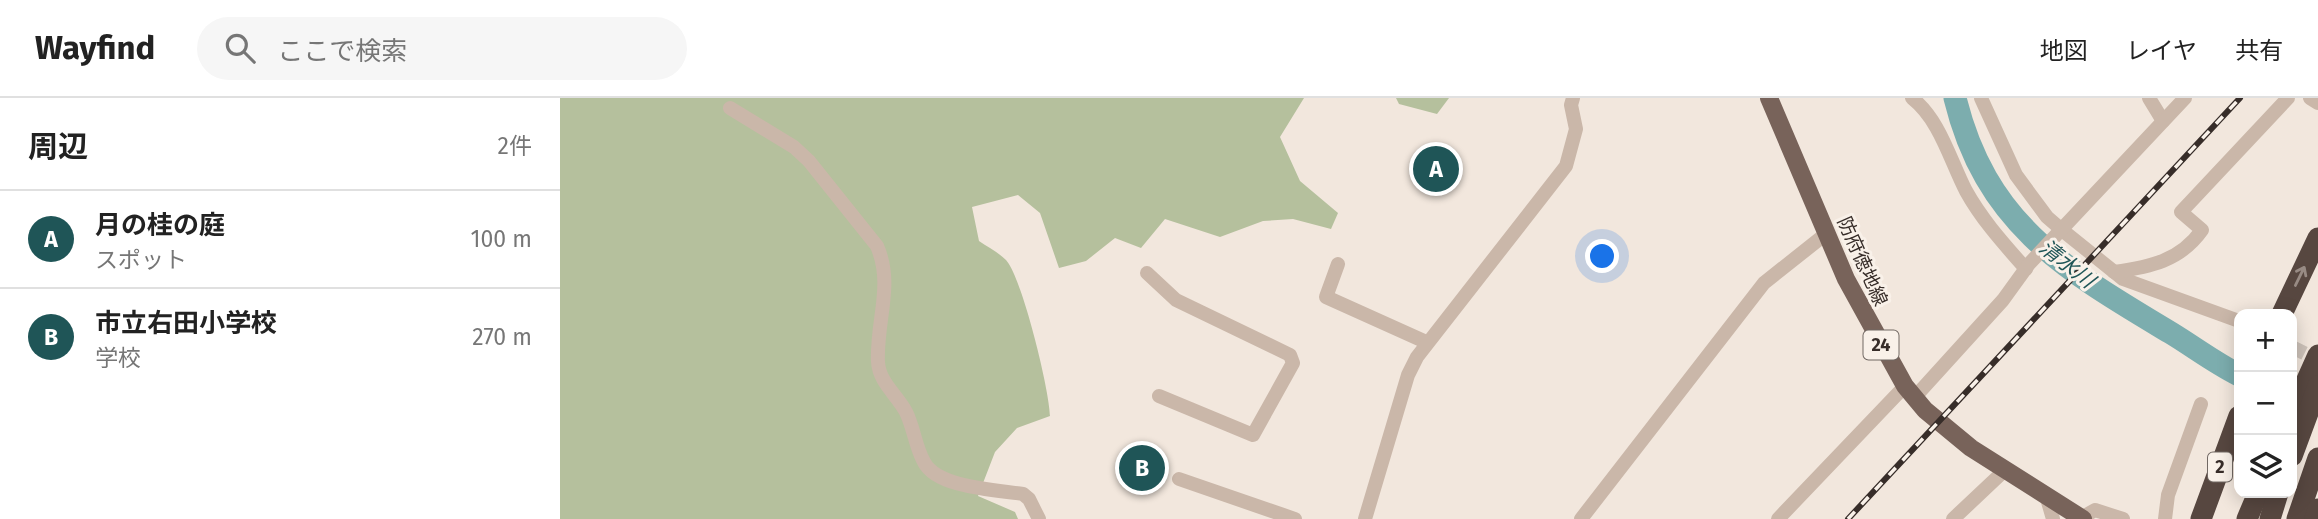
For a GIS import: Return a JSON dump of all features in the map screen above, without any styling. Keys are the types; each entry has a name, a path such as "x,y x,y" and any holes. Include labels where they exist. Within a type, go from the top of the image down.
{"highway":[{"path":"2284,309 2318,239"},
{"path":"2297,421 2313,389 2318,355"},
{"name":"2","path":"2201,519 2234,430"},
{"path":"2297,519 2318,458"},
{"path":"2247,519 2256,498"},
{"path":"2270,519 2276,498"},
{"path":"2315,519 2318,509"}],"main road":[{"name":"防府徳地線","path":"1770,98 1867,321 1910,392 1954,435 2082,519"}],"street":[{"path":"1912,98 1924,108 1933,122 1968,193 1991,230 2028,266"},
{"path":"1981,98 2016,175 2059,233 2136,286 2146,286 2234,319"},
{"path":"2149,98 2163,121"},
{"path":"1778,519 1910,392 1928,386 2028,266 2185,98"},
{"path":"2114,272 2160,265 2196,239 2202,230 2181,212 2288,98"},
{"path":"2310,98 2318,103"},
{"path":"1365,519 1408,375 1426,342 1566,166 1576,129 1569,100"},
{"path":"730,108 810,161 877,246 884,262 886,297 877,360 880,376 910,419 925,465 938,477 955,483 1023,494 1029,499 1039,519"},
{"path":"1581,519 1765,283 1828,233"},
{"path":"1338,264 1326,297 1426,342"},
{"path":"1147,273 1176,300 1290,355 1293,363 1253,435 1159,396"},
{"path":"2165,519 2168,495 2201,404"},
{"path":"1953,519 2005,470"},
{"path":"1179,479 1295,519"},
{"path":"2046,495 2053,519"},
{"path":"2082,519 2095,510 2123,519"}],"green space":[{"path":"560,98 1304,98 1280,137 1300,181 1338,213 1331,229 1293,219 1263,221 1220,237 1165,219 1141,248 1115,238 1086,261 1059,268 1040,213 1018,195 972,207 979,241 1006,260 1020,288 1049,403 1050,416 1017,428 995,452 978,496 1015,512 1018,519 560,519"},
{"path":"1396,98 1449,98 1437,114 1399,104"}],"waterway":[{"name":"清水川","path":"1949,98 1956,104"},
{"name":"清水川","path":"1955,98 1969,142 1987,179 2009,212 2035,240 2097,288 2234,372"}],"tunnel":[{"path":"2297,350 2318,360"}],"railway":[{"path":"1848,519 2240,98"}],"place":[{"name":"月の桂の庭","path":"1436,169"},
{"name":"市立右田小学校","path":"1142,468"}]}
